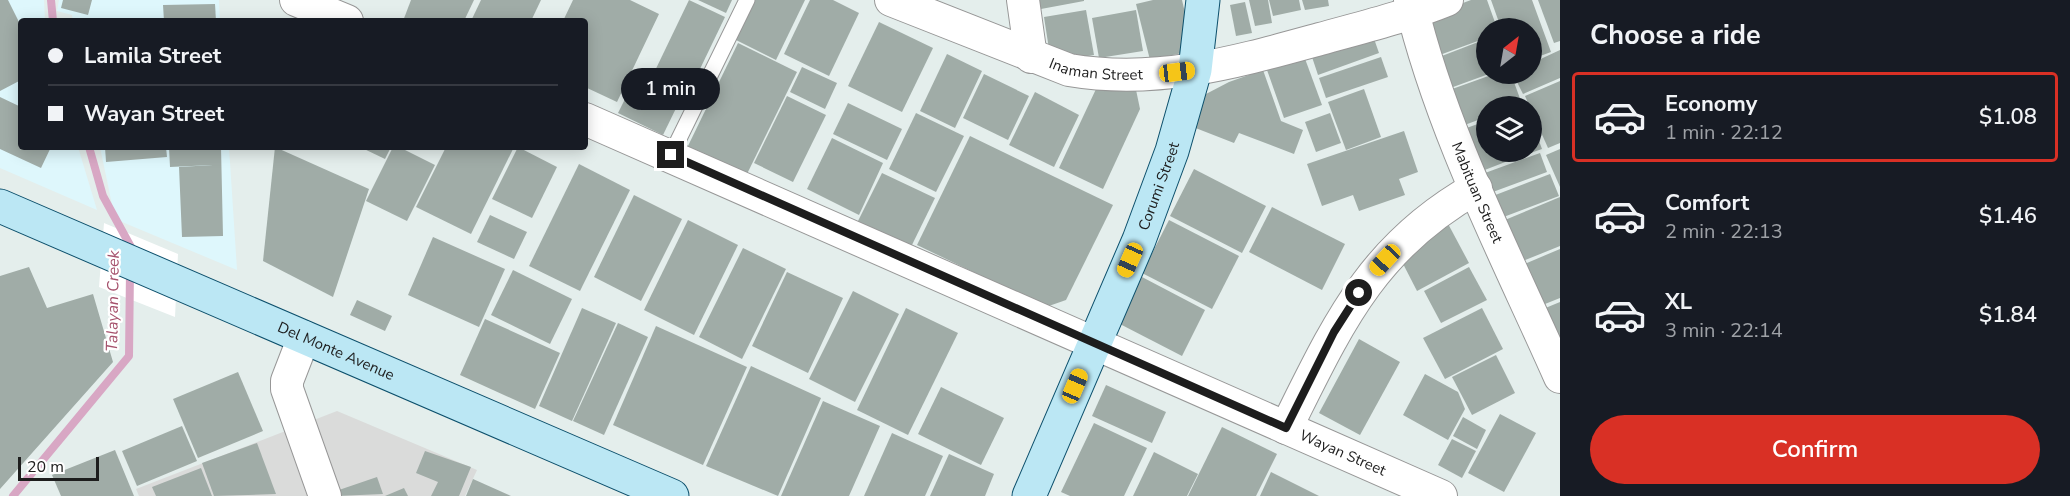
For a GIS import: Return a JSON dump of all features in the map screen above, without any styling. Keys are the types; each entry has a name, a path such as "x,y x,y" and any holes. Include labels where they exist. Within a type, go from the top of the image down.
{"main road":[{"name":"Corumi Street","path":"1029,496 1139,240 1172,151 1195,70 1203,0"},
{"name":"Del Monte Avenue","path":"0,206 672,496"}],"street":[{"path":"296,0 340,18"},
{"name":"Inaman Street","path":"891,0 1031,57 1069,70 1100,75 1140,76 1195,70 1248,59 1412,7 1447,0"},
{"path":"1023,0 1031,57"},
{"name":"Mabituan Street","path":"1412,7 1431,73 1476,188 1560,377"},
{"name":"Wayan Street","path":"588,120 1441,496"},
{"path":"1286,428 1334,332 1371,274 1398,245 1449,203 1476,188"},
{"path":"304,337 287,381 287,389 325,496"}],"lane":[{"path":"671,155 747,0"}],"shaded area":[{"path":"0,0 44,0 45,18 18,18 18,150 79,150 97,210 0,168"},
{"path":"59,0 219,0 220,18 72,18 72,15 57,11"},
{"path":"101,150 229,150 237,270 115,219"},
{"path":"337,411 477,470 465,496 139,496 136,489"}],"pier":[{"path":"104,223 178,254 175,317 99,287"}],"building":[{"path":"0,0 8,0 18,20 18,82 0,91"},
{"path":"63,0 92,0 88,15 61,8"},
{"path":"411,0 474,0 465,18 404,18"},
{"path":"481,0 541,0 532,18 472,18"},
{"path":"573,0 630,0 659,14 617,102 588,88 588,18 564,18"},
{"path":"689,0 725,17 687,96 651,79"},
{"path":"698,0 732,0 726,13"},
{"path":"753,0 805,0 776,60 734,39"},
{"path":"810,0 833,0 859,13 829,76 784,54"},
{"path":"1039,0 1084,0 1084,1 1041,9"},
{"path":"1153,0 1182,0 1189,30 1182,53 1150,60 1136,4"},
{"path":"1249,0 1268,0 1272,23 1255,26"},
{"path":"1269,0 1299,0 1301,10 1273,16"},
{"path":"1302,0 1328,0 1329,6 1305,10"},
{"path":"1471,0 1487,0 1493,18 1476,18 1476,42 1426,60 1412,22"},
{"path":"1491,0 1532,0 1539,18 1497,18"},
{"path":"1538,0 1560,0 1560,41 1554,43"},
{"path":"1245,2 1252,33 1236,36 1230,5"},
{"path":"215,4 216,18 164,18 163,5"},
{"path":"1086,10 1094,55 1051,62 1044,17"},
{"path":"1136,10 1143,51 1099,58 1092,18"},
{"path":"879,22 933,48 902,112 848,86"},
{"path":"1542,27 1551,52 1542,55"},
{"path":"1371,30 1379,53 1318,75 1310,51"},
{"path":"738,43 797,72 746,176 687,148"},
{"path":"1476,43 1476,79 1445,90 1434,59"},
{"path":"1560,50 1560,78 1523,94 1518,84 1542,84 1542,58"},
{"path":"947,54 982,71 955,128 920,111"},
{"path":"1304,56 1322,105 1284,118 1267,70"},
{"path":"1381,57 1388,77 1326,98 1319,78"},
{"path":"802,67 837,83 825,109 790,92"},
{"path":"1263,70 1281,121 1303,130 1294,154 1239,133 1234,143 1193,127 1197,107 1206,94 1229,82"},
{"path":"984,74 1029,96 1008,140 963,118"},
{"path":"636,77 681,98 663,135 618,113"},
{"path":"1476,80 1476,84 1515,84 1519,96 1476,96 1476,121 1454,129 1441,93"},
{"path":"1560,81 1560,143 1548,148 1542,134 1542,96 1525,96"},
{"path":"1135,85 1140,109 1103,189 1059,168 1096,89"},
{"path":"1364,89 1381,137 1346,150 1328,102"},
{"path":"1035,92 1079,115 1054,167 1009,145"},
{"path":"787,96 826,115 793,182 754,163"},
{"path":"0,97 18,106 18,150 50,150 41,168 0,149"},
{"path":"848,103 902,129 887,160 833,134"},
{"path":"916,113 964,136 936,192 889,169"},
{"path":"1330,113 1341,143 1316,152 1305,122"},
{"path":"1476,125 1476,162 1505,162 1477,173 1461,130"},
{"path":"1404,131 1418,172 1399,179 1405,195 1359,211 1353,195 1322,206 1307,164"},
{"path":"970,136 1113,205 1066,300 1046,307 917,245"},
{"path":"832,138 883,163 859,215 807,189"},
{"path":"1560,149 1560,187 1546,155"},
{"path":"105,150 166,150 167,157 106,162"},
{"path":"169,150 221,150 223,236 182,237 179,167 213,165 170,167"},
{"path":"275,150 282,150 369,189 333,297 263,261"},
{"path":"366,150 390,150 385,159"},
{"path":"392,150 405,150 435,165 407,221 366,201"},
{"path":"444,150 513,150 471,234 416,207"},
{"path":"516,150 524,150 557,167 532,218 492,199"},
{"path":"1542,158 1547,172 1482,196 1474,177 1515,162 1542,162"},
{"path":"579,164 630,190 580,291 529,266"},
{"path":"1194,169 1266,206 1242,253 1170,216"},
{"path":"882,173 935,198 909,251 856,225"},
{"path":"1550,174 1559,196 1493,221 1485,199"},
{"path":"634,195 682,219 641,301 594,277"},
{"path":"1560,197 1560,246 1518,263 1500,222"},
{"path":"1272,207 1345,244 1322,290 1249,252"},
{"path":"490,215 527,232 514,259 477,242"},
{"path":"688,220 738,245 694,335 644,310"},
{"path":"1169,220 1239,256 1212,309 1142,273"},
{"path":"1446,220 1469,263 1417,291 1398,254"},
{"path":"433,237 505,269 479,327 408,295"},
{"path":"743,248 786,269 742,359 699,337"},
{"path":"1560,249 1560,298 1540,306 1522,265"},
{"path":"29,267 47,308 93,294 113,362 0,489 0,276"},
{"path":"1469,267 1487,300 1441,323 1424,291"},
{"path":"513,270 572,299 550,344 491,315"},
{"path":"787,272 843,298 808,373 752,346"},
{"path":"1142,277 1205,310 1182,356 1118,323"},
{"path":"853,291 899,314 855,402 809,379"},
{"path":"357,300 392,316 385,331 350,315"},
{"path":"1560,302 1560,349 1543,309"},
{"path":"582,308 616,323 572,421 539,406"},
{"path":"906,308 958,333 908,435 857,410"},
{"path":"1482,308 1503,349 1445,379 1423,338"},
{"path":"485,319 560,353 535,409 460,375"},
{"path":"618,323 648,337 604,435 573,421"},
{"path":"656,326 747,367 703,465 613,425"},
{"path":"1359,339 1400,362 1360,435 1319,413"},
{"path":"1496,355 1515,393 1472,415 1452,377"},
{"path":"751,366 821,398 778,496 706,466"},
{"path":"238,372 263,431 198,458 173,399"},
{"path":"1425,374 1458,392 1465,409 1448,440 1403,415"},
{"path":"1106,385 1166,412 1152,443 1092,416"},
{"path":"941,387 1004,418 981,465 918,434"},
{"path":"823,401 880,426 849,496 781,496"},
{"path":"1500,414 1536,433 1504,492 1468,473"},
{"path":"1463,417 1486,430 1477,449 1453,436"},
{"path":"1094,423 1147,448 1124,496 1070,496 1061,492"},
{"path":"182,426 197,461 137,486 122,451"},
{"path":"1222,427 1277,454 1256,496 1188,496"},
{"path":"892,433 943,456 925,496 864,496"},
{"path":"1452,439 1476,451 1462,478 1438,465"},
{"path":"257,443 276,494 214,496 202,463"},
{"path":"115,450 134,496 61,496 52,475"},
{"path":"425,451 471,467 459,496 431,496 438,482 416,473"},
{"path":"1154,452 1198,474 1187,496 1133,496"},
{"path":"949,454 994,474 985,496 930,496"},
{"path":"201,468 212,496 156,496 152,487"},
{"path":"1271,472 1319,496 1260,496"},
{"path":"377,477 383,494 337,496 336,491"},
{"path":"473,479 511,496 466,496"},
{"path":"404,488 408,496 385,496"}],"waterway":[{"name":"Talayan Creek","path":"51,0 53,18"},
{"name":"Talayan Creek","path":"90,150 103,196 131,247 131,254"},
{"name":"Talayan Creek","path":"13,496 129,356 130,270"}],"route":[{"path":"671,155 1286,428 1334,332 1359,293"}]}
